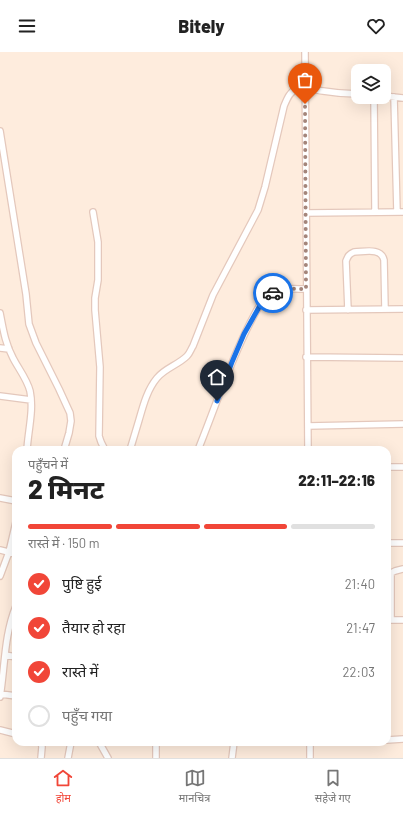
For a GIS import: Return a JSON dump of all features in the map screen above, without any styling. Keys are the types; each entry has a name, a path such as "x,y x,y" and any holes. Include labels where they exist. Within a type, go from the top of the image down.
{"street":[{"path":"305,52 306,357 308,446"},
{"path":"131,446 143,405 152,385 165,371 187,356 193,346 213,295 258,210 266,187 287,98 297,89 305,88 351,94"},
{"path":"391,97 403,98"},
{"path":"306,213 375,211 400,212 394,97"},
{"path":"374,104 375,211"},
{"path":"0,131 29,324 36,343 70,413 71,422 65,446"},
{"path":"93,212 98,242 98,280 95,310 100,367 99,436 104,446"},
{"path":"348,310 346,261 350,253 354,252 381,253 384,260 385,309"},
{"path":"200,446 244,334 262,302 268,295 276,291 285,289 306,289"},
{"path":"306,310 403,309"},
{"path":"0,313 4,335 9,349 30,390 31,413 27,446"},
{"path":"0,348 9,349"},
{"path":"306,357 403,358"},
{"path":"0,396 31,400"},
{"path":"308,426 403,424"},
{"path":"391,467 403,467"},
{"path":"0,498 12,501"},
{"path":"391,543 403,543"},
{"path":"0,550 12,553"},
{"path":"0,576 12,555"},
{"path":"391,572 403,569"},
{"path":"12,617 9,625 0,695 12,696"},
{"path":"391,620 403,620"},
{"path":"5,655 12,656"},
{"path":"0,730 12,733"},
{"path":"391,740 403,739"},
{"path":"40,758 42,746"},
{"path":"68,758 70,746"},
{"path":"100,746 108,758"},
{"path":"156,746 156,758"},
{"path":"232,758 234,746"},
{"path":"310,746 310,758"}],"way so far":[{"path":"273,293 285,289 306,289 305,104"}],"route":[{"path":"217,401 244,334 262,302 268,295 273,293"}]}
